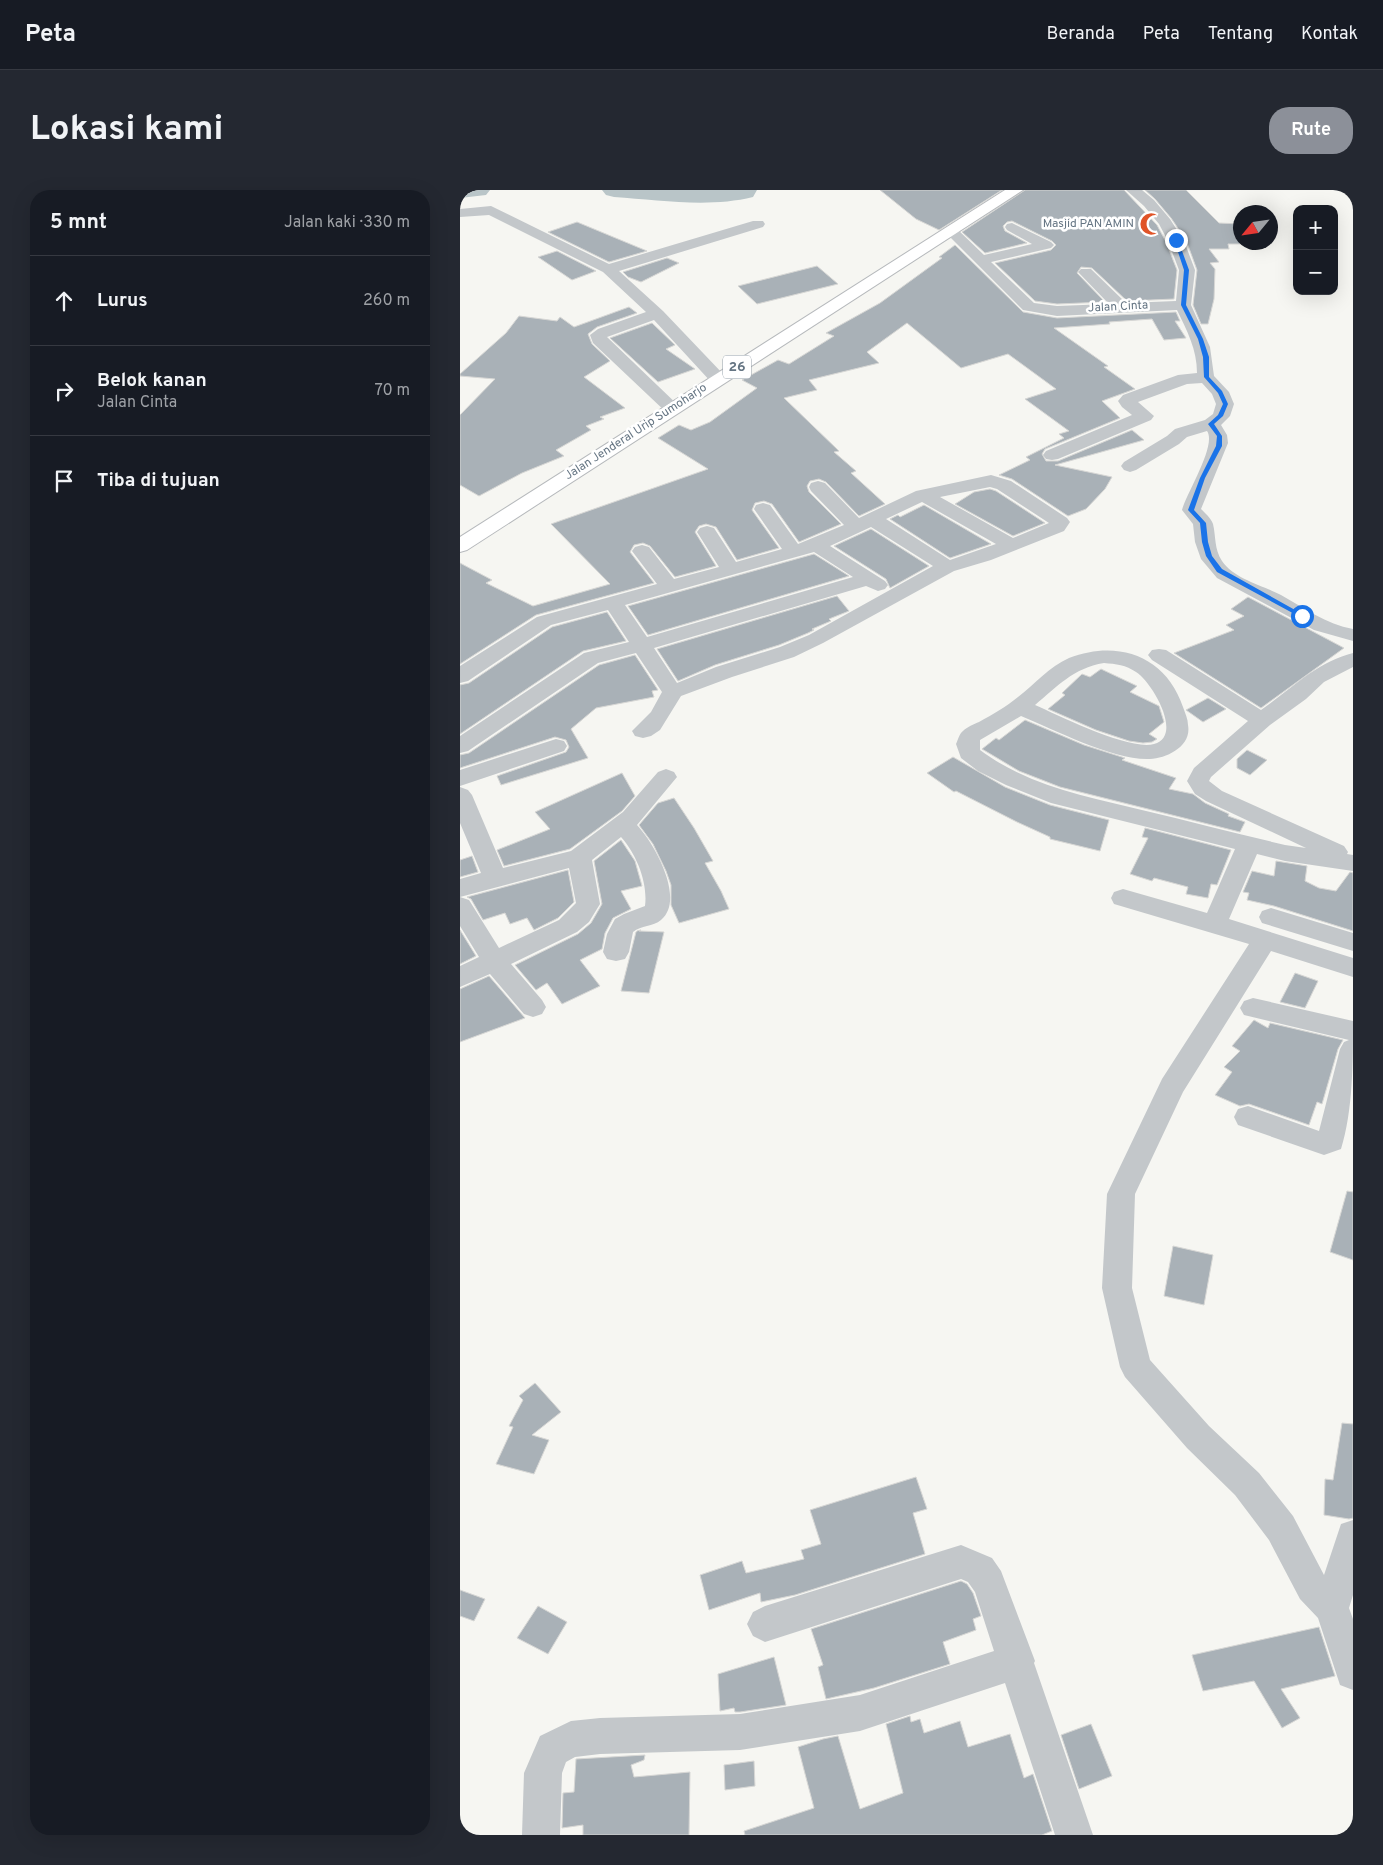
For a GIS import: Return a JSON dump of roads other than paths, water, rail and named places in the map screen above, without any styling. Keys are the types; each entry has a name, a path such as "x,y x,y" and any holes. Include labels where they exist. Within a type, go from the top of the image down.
{"highway":[{"name":"Jalan Jenderal Urip Sumoharjo","path":"460,546 1015,190"}],"street":[{"path":"1052,455 1101,433 1160,426 1211,424 1220,416 1225,404 1220,392 1206,377 1206,357 1201,339 1183,305 1187,270 1176,240 1165,222 1149,203 1133,190"},
{"path":"460,213 491,210 608,269 657,314 718,379"},
{"path":"608,269 758,224"},
{"path":"982,260 1046,245 1012,227"},
{"name":"Jalan Cinta","path":"951,231 982,260 1016,297 1039,310 1056,311 1183,305"},
{"path":"1086,272 1121,307"},
{"path":"657,314 598,335 599,339 673,409"},
{"path":"1130,466 1173,440 1160,426 1127,402 1136,396 1184,379 1206,377"},
{"path":"1211,424 1219,436 1219,446 1202,478 1191,510 1203,523 1205,542 1213,563 1220,571 1316,625 1342,634 1353,635"},
{"path":"460,676 544,621 614,603 816,545 923,495 965,484 991,480 1004,485 1060,522 1057,527 947,568 893,595 816,639 787,652 724,672 674,692 660,716 643,731"},
{"path":"818,487 864,522 922,548 947,568"},
{"path":"923,495 1011,545"},
{"path":"762,509 794,552"},
{"path":"706,532 730,569"},
{"path":"816,545 893,595"},
{"path":"642,551 670,587"},
{"path":"460,746 592,658 869,579"},
{"path":"614,603 674,692"},
{"path":"1159,655 1262,720"},
{"path":"1019,707 1122,749 1136,752 1158,751 1172,742 1178,727 1163,688 1144,666 1125,657 1093,659 1063,670 1019,707 970,736 967,744 969,752 986,766 1014,780 1059,798 1285,853 1353,862"},
{"path":"1353,659 1316,677 1298,694 1262,720 1202,773 1198,781 1203,789 1214,796 1353,862"},
{"path":"460,778 556,746"},
{"path":"460,888 579,856 623,824 666,777"},
{"path":"460,795 496,878"},
{"path":"616,952 618,936 622,927 629,920 650,916 656,910 658,898 650,864 637,840 623,824"},
{"path":"1215,924 1250,843"},
{"path":"460,977 568,926 580,916 588,904 579,856"},
{"path":"1123,898 1215,924 1268,928 1353,942"},
{"path":"460,906 495,962 533,1006"},
{"path":"1268,928 1353,968"},
{"path":"1268,928 1172,1087 1121,1194 1117,1288 1136,1367 1198,1437 1247,1484 1281,1528 1312,1587 1332,1608 1353,1672"},
{"path":"1253,1008 1353,1031"},
{"path":"1248,1116 1324,1144 1331,1141 1353,1049"},
{"path":"1332,1608 1353,1536"},
{"path":"765,1624 961,1562 980,1570 989,1583 1017,1661 1074,1835"},
{"path":"540,1835 543,1773 554,1750 571,1739 600,1736 740,1732 860,1713 1017,1661"}],"waterway":[{"path":"460,191 478,190"},
{"path":"614,190 694,195 745,192 745,190"}],"place":[{"name":"Masjid PAN AMIN","path":"1151,224"}]}
